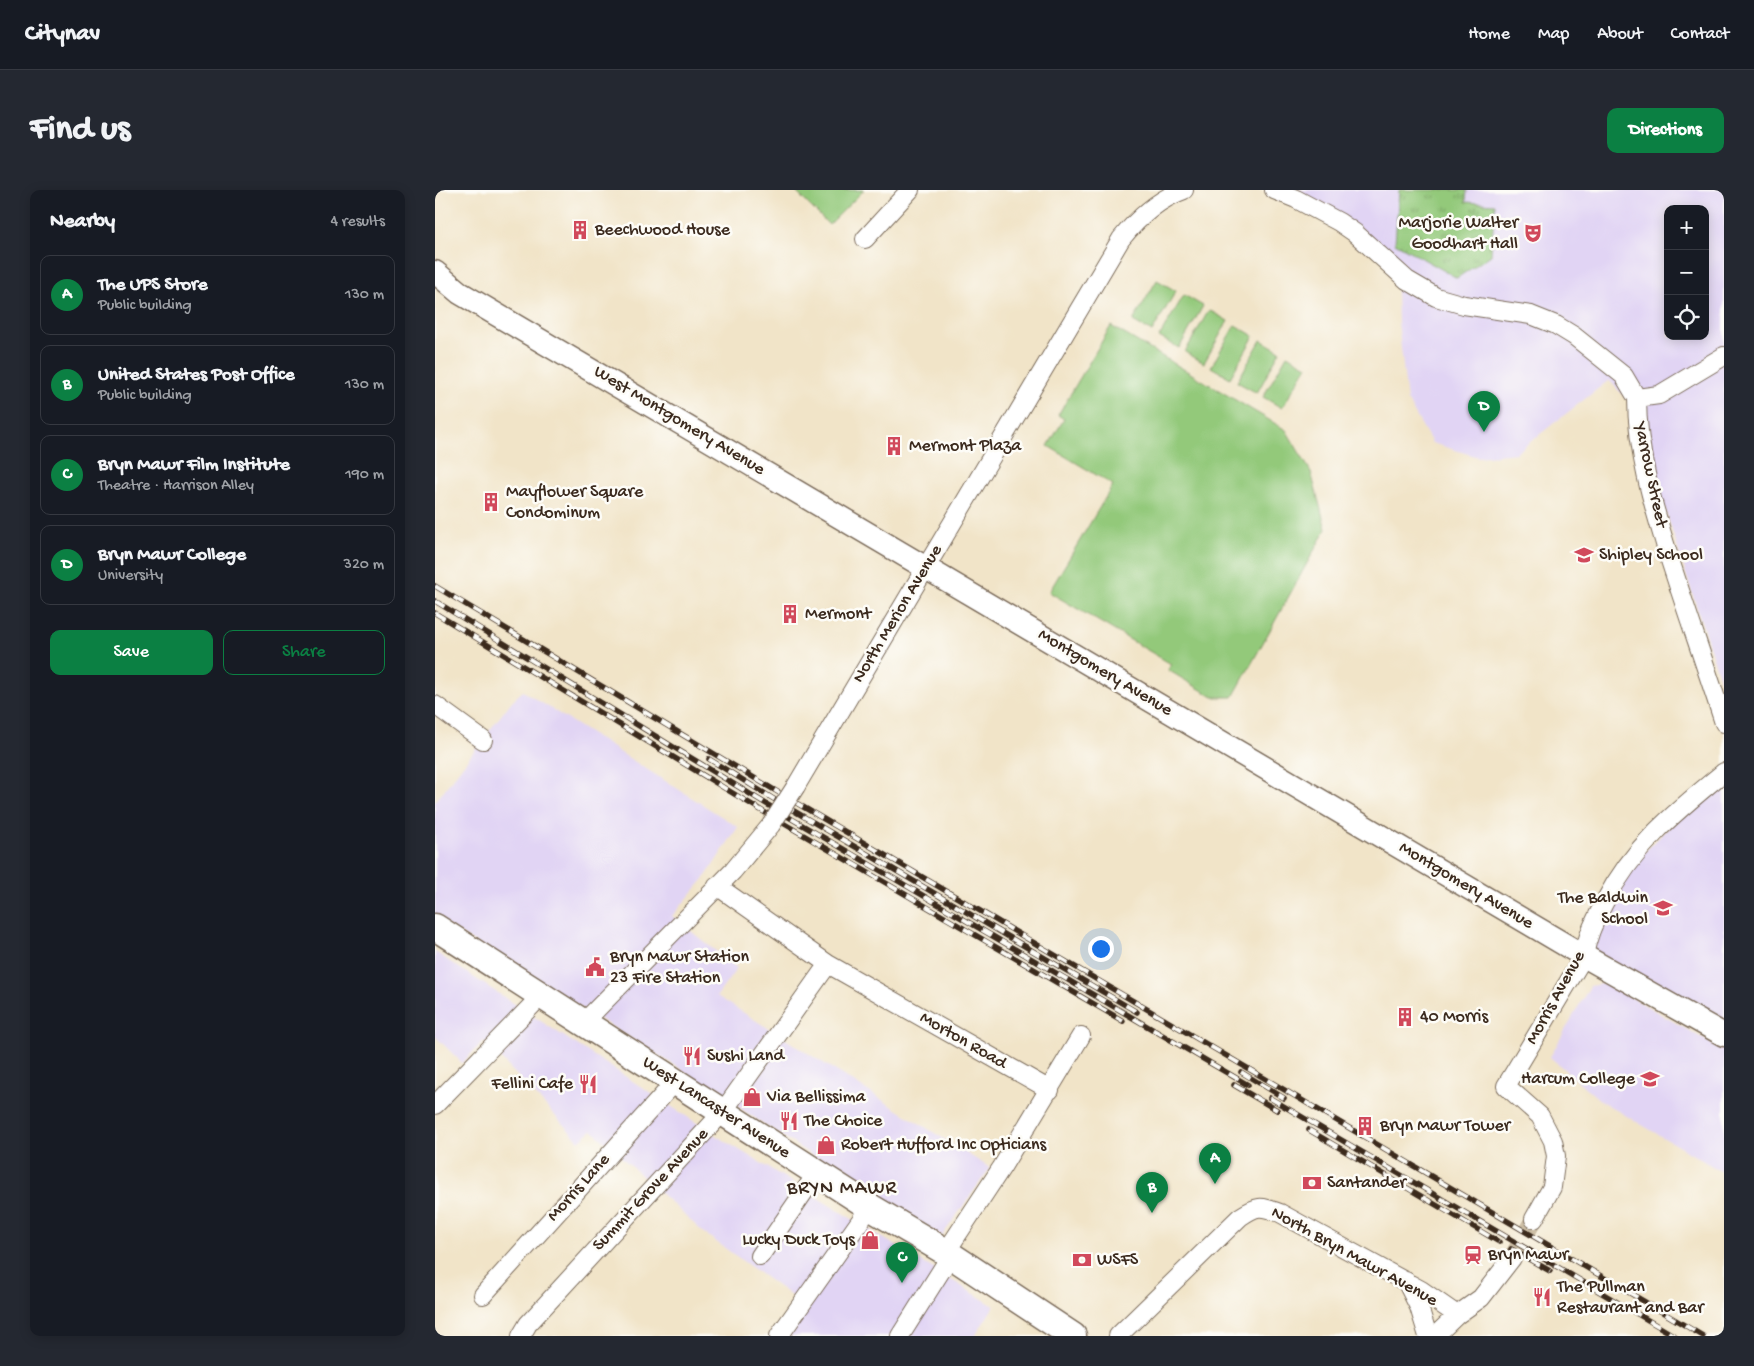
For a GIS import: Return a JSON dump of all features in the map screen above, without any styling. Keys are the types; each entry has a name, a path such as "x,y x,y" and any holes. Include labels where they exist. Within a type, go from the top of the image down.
{"highway":[{"name":"West Lancaster Avenue","path":"435,927 870,1207 949,1254 1073,1336"}],"main road":[{"name":"West Montgomery Avenue","path":"435,272 460,293 926,567"},
{"name":"Montgomery Avenue","path":"926,567 1584,956 1724,1035"}],"street":[{"path":"865,239 910,190"},
{"name":"North Merion Avenue","path":"584,1022 733,871 771,825 1121,239 1144,213 1184,190"},
{"path":"1274,190 1296,199 1339,222 1355,233 1407,280 1436,297 1464,305 1531,316 1556,324 1624,376 1637,398 1659,395 1724,356"},
{"name":"Yarrow Street","path":"1637,398 1637,426 1655,513 1724,723"},
{"path":"435,705 483,740"},
{"name":"Morris Avenue","path":"1534,1219 1552,1187 1556,1156 1553,1141 1540,1116 1506,1086 1584,956 1587,935 1615,882 1645,841 1724,772"},
{"name":"Morton Road","path":"717,886 828,964 1050,1090"},
{"name":"Summit Grove Avenue","path":"521,1336 527,1324 722,1112 828,964"},
{"path":"435,1105 542,995"},
{"path":"900,1336 1081,1036"},
{"name":"Morris Lane","path":"483,1295 675,1082"},
{"path":"760,1256 817,1173"},
{"path":"779,1336 870,1207"},
{"name":"North Bryn Mawr Avenue","path":"1119,1336 1240,1216 1254,1208 1264,1208 1280,1213 1406,1281 1457,1315"},
{"path":"1435,1336 1457,1315 1481,1298 1512,1258"},
{"path":"1406,1281 1419,1307 1428,1336"}],"shaded area":[{"path":"1290,190 1724,190 1724,692 1656,481 1646,420 1609,380 1516,453 1478,457 1432,443 1407,400 1398,322 1396,264"},
{"path":"523,691 738,827 704,879 672,916 737,968 717,996 990,1168 942,1236 875,1197 676,1066 435,918 435,802 512,701"},
{"name":"The Baldwin School","path":"1724,772 1724,1035 1584,956 1615,882"},
{"path":"435,952 715,1135 994,1306 975,1336 789,1336 808,1308 704,1233 592,1130 579,1141 484,1041 462,1063 435,1036"},
{"name":"Harcum College","path":"1607,983 1724,1051 1724,1173 1601,1101 1550,1057 1590,986"}],"green space":[{"path":"794,190 864,190 829,225"},
{"path":"1399,190 1467,190 1466,202 1495,204 1491,255 1457,278 1395,243"},
{"path":"1157,280 1176,291 1152,332 1133,321"},
{"path":"1184,295 1203,306 1179,348 1159,337"},
{"path":"1209,310 1228,321 1204,363 1185,352"},
{"path":"1235,325 1254,336 1230,378 1211,367"},
{"path":"1111,326 1286,430 1311,472 1326,529 1233,697 1213,697 1168,670 1171,664 1049,592 1113,485 1048,446 1064,419 1058,415"},
{"path":"1261,340 1280,351 1257,393 1237,382"},
{"path":"1287,355 1307,366 1282,408 1263,397"}],"tunnel":[{"path":"1512,1258 1534,1219"}],"railway":[{"path":"435,586 776,791 1703,1336"},
{"path":"435,601 768,805 1248,1085"},
{"path":"435,613 764,812 1123,1021"},
{"path":"709,759 772,798 1137,1012"},
{"path":"1241,1072 1284,1098"},
{"path":"1234,1085 1277,1110"},
{"path":"1270,1098 1675,1336"},
{"path":"1309,1130 1499,1242"},
{"path":"1511,1249 1550,1271"}],"place":[{"name":"Beechwood House","path":"580,230"},
{"name":"Marjorie Walter Goodhart Hall","path":"1533,233"},
{"name":"Bryn Mawr College","path":"1484,432"},
{"name":"Mermont Plaza","path":"894,446"},
{"name":"Mayflower Square Condominum","path":"491,502"},
{"name":"Shipley School","path":"1584,555"},
{"name":"Mermont","path":"790,614"},
{"name":"The Baldwin School","path":"1663,908"},
{"name":"Bryn Mawr Station 23 Fire Station","path":"595,967"},
{"name":"40 Morris","path":"1405,1017"},
{"name":"Sushi Land","path":"692,1056"},
{"name":"Harcum College","path":"1650,1079"},
{"name":"Fellini Cafe","path":"588,1084"},
{"name":"Via Bellissima","path":"752,1097"},
{"name":"The Choice","path":"789,1121"},
{"name":"Bryn Mawr Tower","path":"1365,1126"},
{"name":"Robert Hufford Inc Opticians","path":"826,1145"},
{"name":"Santander","path":"1312,1183"},
{"name":"The UPS Store","path":"1215,1184"},
{"name":"United States Post Office","path":"1152,1213"},
{"name":"Lucky Duck Toys","path":"870,1240"},
{"name":"Bryn Mawr","path":"1473,1255"},
{"name":"WSFS","path":"1082,1260"},
{"name":"Bryn Mawr Film Institute","path":"902,1283"},
{"name":"The Pullman Restaurant and Bar","path":"1542,1297"}],"district":[{"name":"BRYN MAWR","path":"842,1189"}]}
